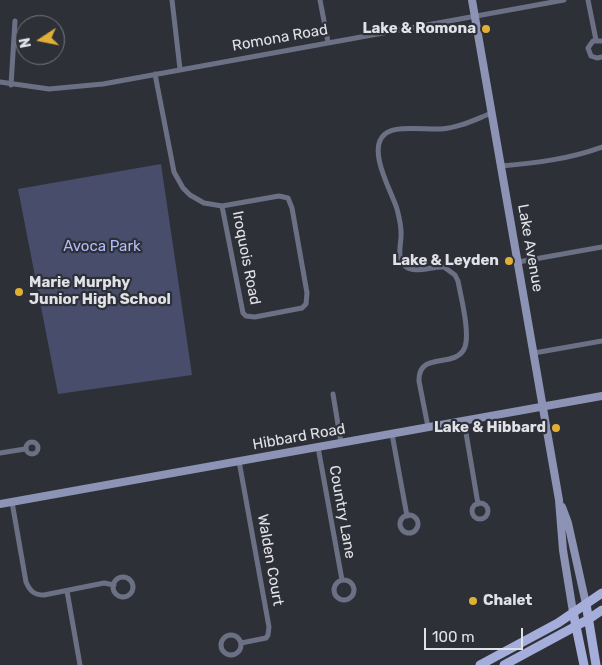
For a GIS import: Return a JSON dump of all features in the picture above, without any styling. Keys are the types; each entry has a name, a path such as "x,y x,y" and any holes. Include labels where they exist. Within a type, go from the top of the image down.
{"main road":[{"name":"Lake Avenue","path":"472,0 544,407 559,500 563,550 584,665"},
{"name":"Hibbard Road","path":"0,504 602,396"},
{"name":"Lake Avenue","path":"559,500 568,523 589,619 596,665"},
{"path":"480,665 558,623 602,593"},
{"path":"504,665 602,610"}],"street":[{"path":"172,0 180,69"},
{"path":"320,0 328,42"},
{"name":"Romona Road","path":"0,82 49,89 104,84 564,0"},
{"path":"588,0 599,40 591,42 588,51 594,58 602,57"},
{"path":"11,85 15,21"},
{"name":"Iroquois Road","path":"154,74 174,172 183,188 197,200 222,206 278,196 288,198 292,208 307,293 306,304 302,308 255,317 246,316 243,313 222,206"},
{"path":"428,427 419,381 421,370 430,363 457,356 462,353 465,347 465,327 458,281 455,275 444,267 415,270 404,266 399,254 400,223 393,198 381,169 378,152 385,133 391,130 444,129 464,124 492,113"},
{"path":"501,166 554,161 602,148"},
{"path":"518,262 602,247"},
{"path":"534,353 602,341"},
{"name":"Country Lane","path":"333,394 341,443"},
{"path":"464,421 478,504"},
{"path":"392,434 407,516"},
{"name":"Country Lane","path":"318,447 342,580"},
{"path":"0,453 25,449"},
{"name":"Walden Court","path":"239,461 269,627 266,638 241,643"},
{"path":"12,502 28,587 31,591 40,595 104,583 114,585"},
{"path":"67,591 80,665"},
{"name":"Walden Court","path":"228,636 238,638 241,643 240,650 232,656 226,654 221,649 221,642 228,636"}],"green space":[{"name":"Avoca Park","path":"161,164 192,375 58,394 18,189"}],"place":[{"name":"Lake & Romona","path":"486,29"},
{"name":"Lake & Leyden","path":"509,261"},
{"name":"Marie Murphy Junior High School","path":"19,292"},
{"name":"Lake & Hibbard","path":"556,428"},
{"name":"Chalet","path":"473,601"}]}
